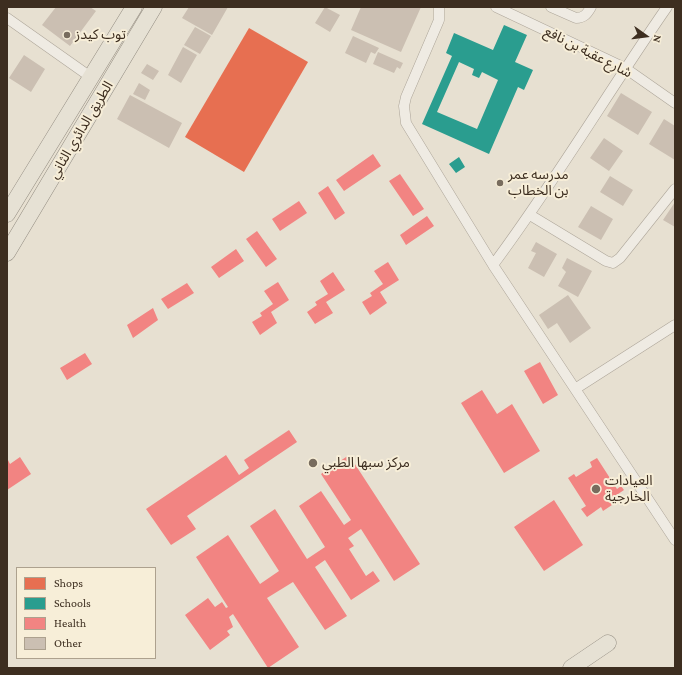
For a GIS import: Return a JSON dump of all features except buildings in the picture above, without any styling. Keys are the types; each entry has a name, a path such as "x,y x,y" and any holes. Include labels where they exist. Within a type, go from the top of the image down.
{"main road":[{"name":"الطريق الدائري الثاني","path":"7,214 92,78 134,7"},
{"name":"الطريق الدائري الثاني","path":"7,253 154,7"},
{"path":"571,668 608,642"}],"street":[{"path":"439,7 440,20 406,97 404,114 410,131 493,265 675,540"},
{"name":"شارع عقبة بن نافع","path":"496,7 514,10 625,68 675,103"},
{"path":"551,7 576,18 581,18 588,14 591,7"},
{"path":"493,265 530,215 625,68 668,7"},
{"path":"7,18 92,78"},
{"path":"530,215 606,261 613,263 620,258 675,190"},
{"path":"575,389 675,325"}],"place":[{"name":"توب كيدز","path":"67,35"},
{"name":"مدرسه عمر بن الخطاب","path":"500,183"},
{"name":"مركز سبها الطبي","path":"313,463"},
{"name":"العيادات الخارجية","path":"596,489"}]}
